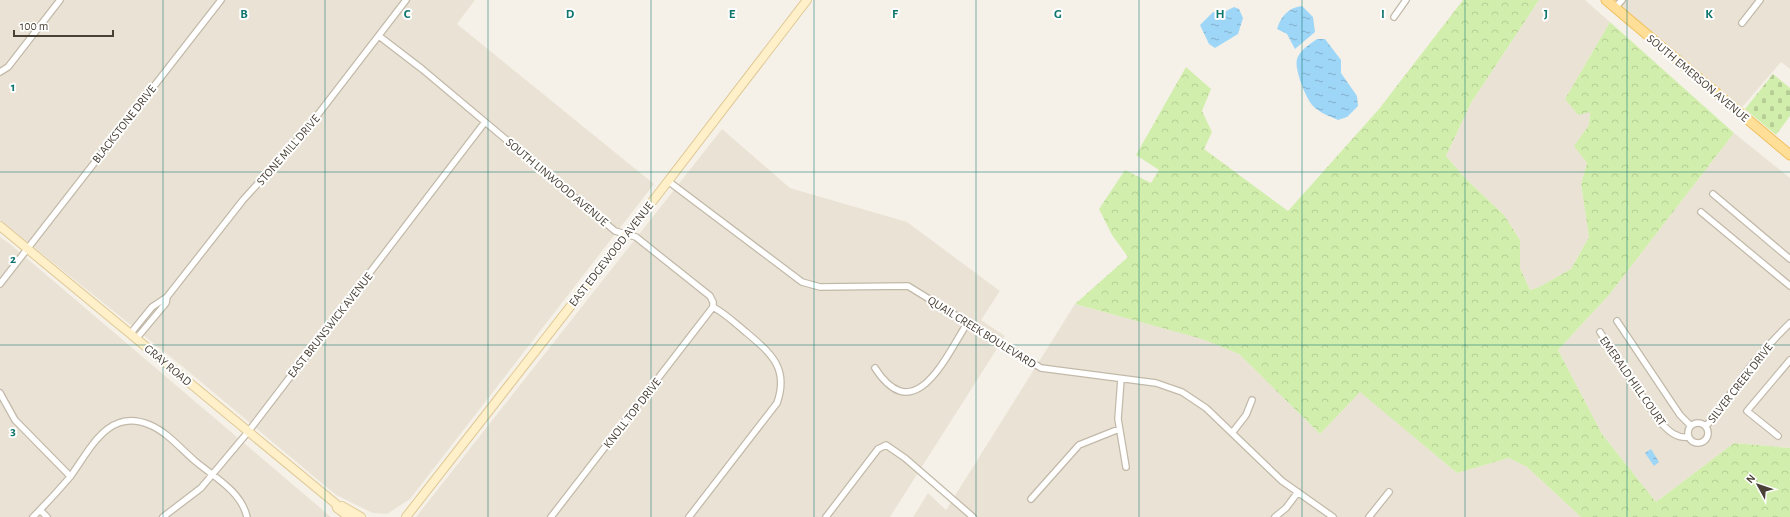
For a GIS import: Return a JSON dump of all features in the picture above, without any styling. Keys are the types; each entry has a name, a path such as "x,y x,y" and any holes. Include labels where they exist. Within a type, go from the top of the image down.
{"main road":[{"name":"EAST EDGEWOOD AVENUE","path":"406,517 807,0"},
{"name":"SOUTH EMERSON AVENUE","path":"1606,0 1790,155"},
{"name":"GRAY ROAD","path":"0,226 336,504 339,504 361,517"},
{"name":"GRAY ROAD","path":"336,504 337,508 349,517"},
{"name":"EAST EDGEWOOD AVENUE","path":"399,517 409,507 413,507"}],"street":[{"path":"0,72 8,67 60,0"},
{"name":"BLACKSTONE DRIVE","path":"0,284 221,0"},
{"name":"STONE MILL DRIVE","path":"133,336 152,307 167,298 243,200 303,134 406,0"},
{"path":"1394,16 1406,0"},
{"path":"1615,8 1622,0"},
{"path":"1742,23 1760,0"},
{"name":"SOUTH LINWOOD AVENUE","path":"379,36 485,122 615,231 636,237 710,296 713,302 713,308 723,313 766,349 775,359 780,373 780,393 777,403 689,517"},
{"name":"EAST BRUNSWICK AVENUE","path":"163,517 201,488 248,432 485,122"},
{"name":"QUAIL CREEK BOULEVARD","path":"668,181 802,282 820,287 908,286 1041,368 1156,383 1182,392 1204,406 1279,478 1333,517"},
{"path":"1713,194 1790,260"},
{"path":"1702,212 1790,286"},
{"name":"KNOLL TOP DRIVE","path":"551,517 713,308"},
{"path":"1617,321 1680,415 1691,426"},
{"path":"875,368 885,382 901,392 919,390 931,381 968,322"},
{"name":"SILVER CREEK DRIVE","path":"1706,426 1722,409 1741,379 1765,349 1790,323"},
{"name":"EMERALD HILL COURT","path":"1600,332 1658,420 1670,432 1678,437 1689,437"},
{"path":"1778,436 1747,410 1790,360"},
{"path":"1121,379 1118,412 1119,429 1126,467"},
{"path":"0,393 20,426 70,476"},
{"path":"1232,433 1243,419 1252,400"},
{"path":"33,517 70,476 102,433 112,426 130,421 145,423 156,428 211,475 236,494 243,504 247,517"},
{"path":"1700,423 1706,426 1708,435 1702,443 1693,442 1689,437 1688,431 1691,426 1700,423"},
{"path":"1031,499 1079,445 1119,429"},
{"path":"826,517 878,449 883,445 890,447 905,458 973,517"},
{"path":"1275,517 1286,508 1298,492"},
{"path":"1369,517 1389,492"},
{"path":"40,510 47,517"}],"shaded area":[{"path":"0,0 475,0 457,24 654,184 410,499 387,514 373,513 336,495 183,367 0,220"},
{"path":"1539,0 1585,0 1610,22 1565,99 1590,112 1589,125 1575,146 1587,163 1581,184 1589,237 1571,269 1539,287 1530,290 1520,268 1520,240 1504,215 1466,179 1446,156 1471,103"},
{"path":"1606,0 1790,0 1790,69 1781,62 1738,112"},
{"path":"722,129 790,188 907,222 1000,291 981,320 1005,336 890,517 416,517"},
{"path":"1734,133 1790,178 1790,448 1734,443 1656,502 1602,434 1558,350 1609,295"},
{"path":"0,237 10,244 331,517 0,517"},
{"path":"1075,304 1203,339 1239,354 1320,434 1360,391 1457,473 1509,458 1527,467 1581,517 913,517 928,493 946,510"}],"green space":[{"path":"1463,0 1539,0 1471,103 1446,156 1466,179 1504,215 1520,240 1520,268 1530,290 1539,287 1571,269 1589,237 1581,184 1587,163 1574,146 1589,125 1590,112 1578,115 1565,99 1610,22 1734,133 1609,295 1558,350 1602,434 1656,502 1734,443 1790,448 1790,517 1581,517 1527,467 1509,458 1457,473 1360,392 1320,434 1239,354 1202,339 1075,304 1128,257 1112,235 1099,209 1125,170 1151,183 1159,170 1136,155 1186,67 1211,89 1202,111 1212,132 1204,149 1288,211 1379,109"},
{"path":"1773,74 1790,88 1790,116 1776,135 1745,109"}],"water":[{"path":"1302,6 1313,17 1315,32 1295,49 1287,34 1277,29 1286,13"},
{"path":"1234,7 1239,9 1243,18 1238,34 1215,48 1209,44 1200,25 1213,12 1222,13"},
{"path":"1317,39 1325,39 1341,60 1341,73 1357,96 1358,106 1347,117 1338,120 1313,106 1301,84 1297,70 1298,56"},
{"path":"1651,449 1659,462 1654,466 1645,453"}]}
